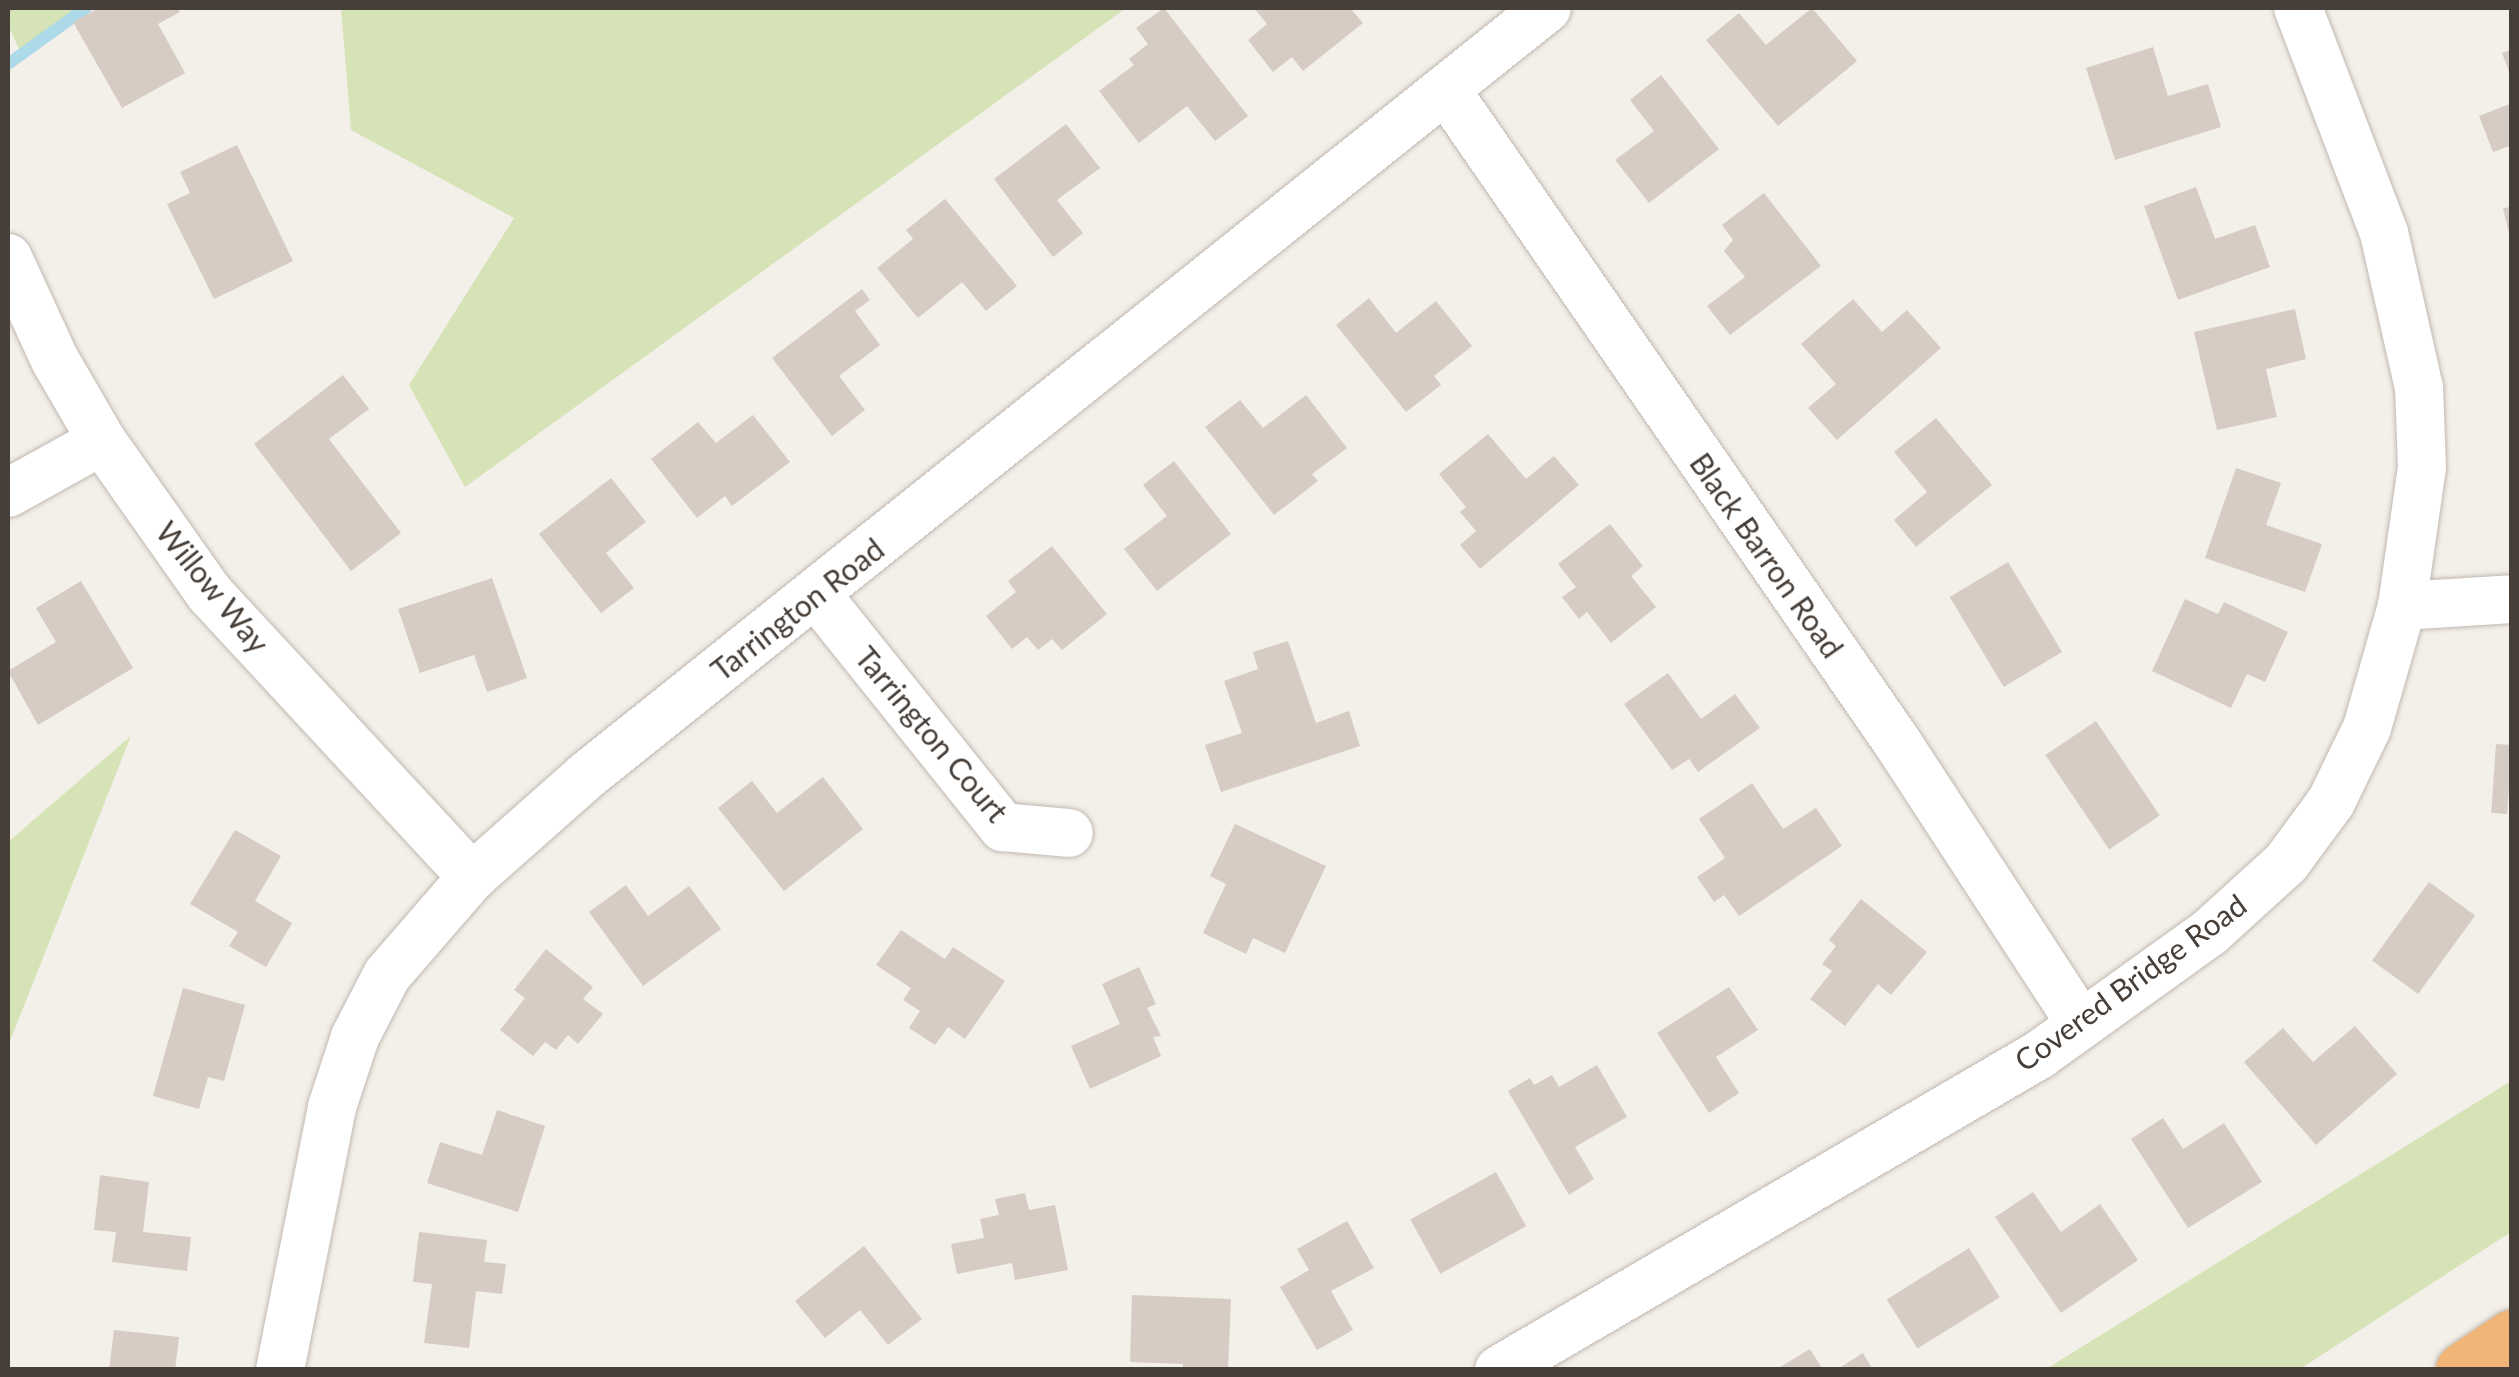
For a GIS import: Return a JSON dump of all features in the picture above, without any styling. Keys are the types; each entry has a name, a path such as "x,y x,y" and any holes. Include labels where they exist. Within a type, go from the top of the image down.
{"highway":[{"path":"2463,1370 2512,1337"}],"street":[{"name":"Tarrington Road","path":"280,1370 332,1107 355,1037 387,975 472,876 586,776 1548,8"},
{"name":"Covered Bridge Road","path":"1499,1370 2022,1064 2081,1024 2208,933 2286,863 2331,802 2366,728 2402,606 2422,468 2419,388 2384,233 2298,8"},
{"name":"Black Barron Road","path":"1446,90 1897,742 2081,1024"},
{"name":"Willow Way","path":"8,258 55,360 102,441 210,594 472,876"},
{"path":"8,492 102,441"},
{"name":"Tarrington Court","path":"816,594 1003,827 1069,833"},
{"path":"2402,606 2512,598"}],"green space":[{"path":"8,8 90,8 21,53 8,25"},
{"path":"341,8 1126,8 465,487 409,385 514,218 351,130"},
{"path":"131,736 8,1046 8,842"},
{"path":"2511,1081 2511,1232 2300,1369 2046,1369"}],"building":[{"path":"99,8 178,8 180,12 158,24 185,73 122,108 73,22"},
{"path":"1164,8 1248,116 1215,141 1187,106 1139,143 1099,91 1134,65 1129,59 1148,44 1136,28"},
{"path":"1254,8 1350,8 1363,23 1303,71 1292,57 1273,72 1248,40 1267,24"},
{"path":"1812,8 1857,61 1778,126 1706,40 1739,13 1766,45"},
{"path":"2153,47 2168,96 2208,84 2221,127 2115,160 2086,68"},
{"path":"2512,49 2512,77 2511,77 2502,53"},
{"path":"1661,75 1719,149 1649,203 1615,160 1654,131 1630,100"},
{"path":"2512,103 2512,145 2493,152 2479,116"},
{"path":"1066,124 1100,168 1057,200 1083,233 1053,257 994,179"},
{"path":"237,145 293,261 214,299 167,204 190,193 180,172"},
{"path":"2196,187 2215,239 2255,225 2270,267 2178,300 2144,206"},
{"path":"1764,193 1821,266 1730,335 1707,306 1745,277 1724,251 1733,240 1722,225"},
{"path":"945,199 1017,286 986,311 962,282 918,318 877,268 913,239 906,230"},
{"path":"2512,207 2512,238 2510,238 2503,208"},
{"path":"862,289 870,300 855,311 880,345 839,376 865,410 832,436 772,358"},
{"path":"1369,298 1396,333 1436,301 1472,346 1434,376 1441,385 1406,412 1336,325"},
{"path":"1853,299 1882,332 1907,310 1941,348 1837,440 1808,408 1836,384 1801,344"},
{"path":"2295,309 2306,359 2266,369 2277,417 2217,430 2194,332"},
{"path":"343,375 369,409 329,439 401,533 351,571 254,444"},
{"path":"1306,395 1347,448 1312,474 1318,481 1274,515 1205,427 1240,400 1263,428"},
{"path":"753,415 790,462 732,506 725,496 697,518 651,459 698,422 716,443"},
{"path":"1936,418 1992,485 1916,547 1894,520 1927,492 1894,452"},
{"path":"1488,434 1526,479 1554,456 1579,485 1480,569 1460,545 1476,531 1460,512 1466,507 1439,474"},
{"path":"1174,461 1231,534 1157,591 1124,549 1167,516 1143,485"},
{"path":"2236,468 2281,483 2266,525 2322,544 2305,592 2205,558"},
{"path":"611,478 646,522 606,553 634,588 601,613 539,534"},
{"path":"1610,524 1643,566 1631,576 1656,607 1611,643 1587,612 1579,619 1562,597 1576,587 1558,564"},
{"path":"1052,546 1107,614 1062,650 1052,639 1038,650 1027,637 1012,649 986,616 1016,592 1008,581"},
{"path":"2008,562 2062,652 2004,687 1950,597"},
{"path":"492,578 527,678 487,692 474,655 420,673 398,609"},
{"path":"81,581 133,668 38,725 8,671 56,642 36,608"},
{"path":"2185,599 2218,614 2224,602 2288,632 2265,682 2247,674 2231,708 2152,671"},
{"path":"1288,641 1316,723 1349,711 1360,746 1221,792 1205,745 1242,733 1224,681 1258,669 1253,652"},
{"path":"1668,673 1701,719 1735,694 1760,728 1698,772 1689,759 1672,770 1624,704"},
{"path":"2096,721 2160,816 2109,850 2045,755"},
{"path":"2496,744 2512,745 2507,814 2491,813"},
{"path":"823,777 863,829 784,891 718,808 752,781 777,813"},
{"path":"1752,783 1783,829 1816,808 1842,846 1739,916 1724,895 1714,902 1697,877 1725,858 1699,819"},
{"path":"1235,824 1326,866 1285,953 1253,938 1246,954 1203,933 1226,884 1210,876"},
{"path":"235,830 281,856 255,901 292,923 266,967 229,946 238,932 190,904"},
{"path":"2429,882 2475,916 2418,994 2372,960"},
{"path":"626,885 648,916 689,886 721,929 643,986 589,912"},
{"path":"1861,899 1927,952 1891,995 1878,984 1845,1026 1810,999 1832,971 1822,964 1836,946 1829,940"},
{"path":"901,930 945,959 953,947 1005,981 965,1039 948,1027 935,1045 909,1028 920,1011 903,1000 911,988 876,965"},
{"path":"546,949 593,987 583,999 603,1014 578,1044 568,1035 556,1050 545,1042 533,1056 500,1030 525,998 514,990"},
{"path":"1139,967 1156,1004 1147,1008 1161,1036 1153,1037 1161,1056 1090,1089 1071,1046 1120,1024 1102,984"},
{"path":"1729,987 1758,1030 1716,1057 1739,1093 1709,1113 1657,1033"},
{"path":"183,988 245,1005 224,1081 208,1077 199,1109 153,1096"},
{"path":"2355,1026 2397,1074 2316,1145 2244,1062 2283,1028 2313,1062"},
{"path":"1597,1065 1627,1117 1575,1147 1594,1179 1569,1195 1508,1091 1530,1078 1534,1085 1552,1075 1559,1087"},
{"path":"497,1110 545,1126 518,1212 427,1183 440,1142 482,1155"},
{"path":"2163,1118 2183,1149 2224,1123 2262,1182 2188,1228 2131,1139"},
{"path":"1496,1172 1526,1226 1440,1274 1410,1220"},
{"path":"100,1175 149,1182 143,1232 191,1237 187,1271 112,1262 116,1232 94,1230"},
{"path":"2033,1192 2061,1232 2100,1204 2138,1260 2061,1313 1995,1217"},
{"path":"1025,1193 1029,1210 1055,1205 1068,1270 1015,1280 1012,1263 957,1274 951,1244 984,1238 980,1219 999,1215 995,1199"},
{"path":"1347,1221 1374,1268 1331,1291 1353,1330 1317,1350 1280,1287 1309,1270 1297,1249"},
{"path":"419,1232 487,1240 484,1262 506,1264 502,1294 476,1291 469,1348 424,1343 432,1284 413,1282"},
{"path":"864,1246 922,1319 888,1345 860,1310 825,1338 795,1301"},
{"path":"1969,1248 2000,1297 1917,1349 1887,1299"},
{"path":"1132,1295 1231,1299 1228,1370 1183,1370 1183,1364 1130,1362"},
{"path":"114,1330 179,1337 175,1370 109,1370"},
{"path":"1810,1349 1823,1370 1775,1370"},
{"path":"1863,1353 1873,1370 1836,1370"}],"waterway":[{"path":"8,64 86,8"}]}
